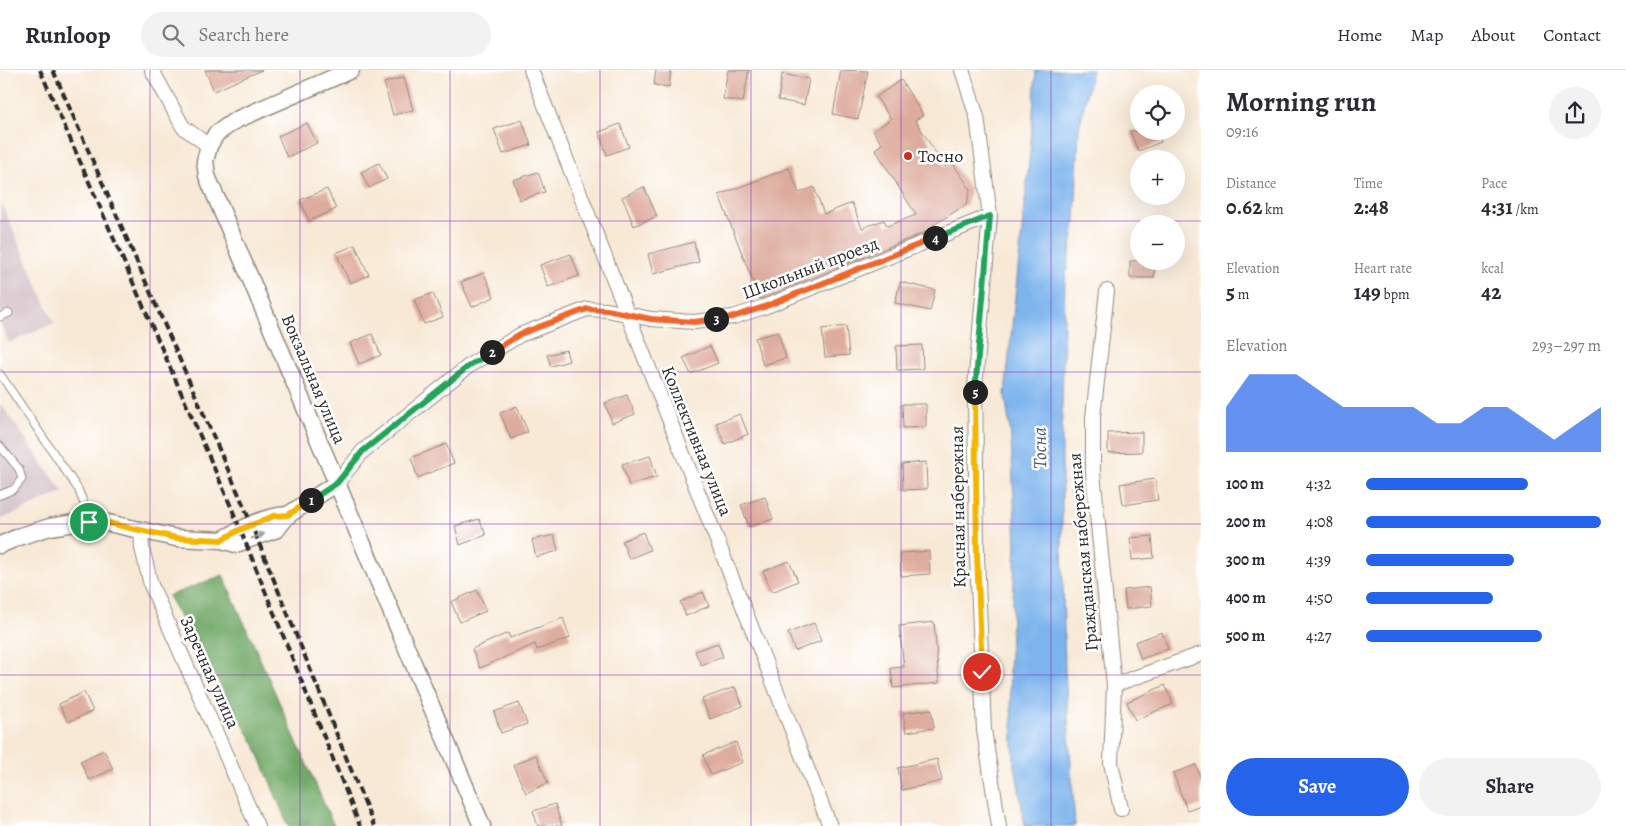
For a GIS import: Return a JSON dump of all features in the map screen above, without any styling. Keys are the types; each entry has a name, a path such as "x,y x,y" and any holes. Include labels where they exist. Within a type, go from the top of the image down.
{"street":[{"path":"152,70 183,127 209,146 216,134 236,120 351,70"},
{"name":"Коллективная улица","path":"531,70 830,826"},
{"name":"Красная набережная","path":"962,70 977,117 990,216 975,388 977,555 984,730 999,826"},
{"name":"Вокзальная улица","path":"209,146 204,161 207,176 482,826"},
{"name":"Школьный проезд","path":"337,483 363,451 470,365 520,334 587,309 607,310 651,319 694,322 733,317 764,307 990,216"},
{"name":"Гражданская набережная","path":"1106,291 1093,417 1093,473 1114,685 1111,763 1121,808"},
{"path":"0,546 50,526 89,522 108,523 176,538 222,540 239,530 274,516 288,515 337,483"},
{"name":"Заречная улица","path":"141,530 142,548 151,585 257,826"},
{"path":"1114,685 1201,654"}],"lane":[{"path":"0,317 9,313"},
{"path":"0,374 78,489 89,522"},
{"path":"0,446 18,469 22,479 14,489 0,495"}],"shaded area":[{"path":"0,200 54,323 9,343 0,323"},
{"path":"0,403 63,492 0,520"}],"green space":[{"path":"223,575 334,826 288,826 255,745 168,596"}],"water":[{"name":"Тосна","path":"1036,70 1092,70 1079,128 1075,224 1065,281 1062,404 1062,540 1065,672 1075,826 1025,826 1014,760 1009,671 1016,545 1011,438 1005,394 1030,153"}],"building":[{"path":"205,70 262,70 214,91"},
{"path":"656,70 671,70 669,87 654,85"},
{"path":"728,70 749,70 743,102 723,99"},
{"path":"841,70 868,71 858,119 833,114"},
{"path":"782,74 809,79 804,105 778,100"},
{"path":"404,77 413,110 393,115 384,83"},
{"path":"901,80 923,115 915,120 945,167 952,162 970,189 967,204 932,226 933,229 760,299 719,195 789,168 799,193 814,187 824,214 852,203 862,228 884,220 887,226 916,215 875,149 882,144 873,131 891,119 876,97"},
{"path":"522,120 531,145 503,154 494,129"},
{"path":"307,123 317,143 287,157 278,136"},
{"path":"620,124 629,147 607,155 599,132"},
{"path":"1134,140 1160,140 1161,142 1138,150"},
{"path":"379,163 387,179 369,188 361,172"},
{"path":"538,172 545,192 520,200 513,180"},
{"path":"644,187 657,216 634,226 622,197"},
{"path":"327,189 336,209 309,221 300,200"},
{"path":"694,242 699,262 653,274 648,254"},
{"path":"355,245 369,275 350,283 336,253"},
{"path":"571,254 579,276 548,287 540,265"},
{"path":"1130,270 1154,270 1154,278 1130,278"},
{"path":"484,273 494,297 472,307 461,282"},
{"path":"900,282 935,290 930,311 895,303"},
{"path":"433,293 443,317 424,324 414,300"},
{"path":"846,326 849,355 825,357 822,329"},
{"path":"778,332 786,358 763,365 755,338"},
{"path":"372,334 381,355 359,364 350,343"},
{"path":"922,345 923,369 897,370 896,346"},
{"path":"710,346 718,363 691,374 683,358"},
{"path":"566,350 569,361 551,366 547,355"},
{"path":"627,395 635,414 612,423 605,403"},
{"path":"902,404 926,404 926,427 903,428"},
{"path":"517,406 528,432 511,439 500,413"},
{"path":"740,414 748,434 725,444 716,423"},
{"path":"1142,432 1142,452 1108,453 1108,433"},
{"path":"446,444 454,463 418,478 411,458"},
{"path":"650,456 657,477 629,485 622,464"},
{"path":"926,462 927,489 903,490 902,464"},
{"path":"1155,479 1158,500 1123,505 1120,484"},
{"path":"765,497 773,519 749,527 741,505"},
{"path":"479,519 486,535 460,545 455,526"},
{"path":"643,532 650,550 629,559 622,541"},
{"path":"554,535 558,551 536,557 532,540"},
{"path":"1152,536 1154,558 1132,560 1130,538"},
{"path":"929,551 930,574 901,576 900,553"},
{"path":"789,561 798,581 772,592 763,571"},
{"path":"1150,587 1152,606 1126,609 1124,590"},
{"path":"477,590 486,611 460,622 451,602"},
{"path":"703,592 709,606 686,616 680,602"},
{"path":"563,618 570,638 537,650 535,644 480,668 472,649 508,633 510,638"},
{"path":"934,622 939,683 893,688 891,668 904,667 899,626"},
{"path":"814,623 821,641 795,651 788,633"},
{"path":"1162,632 1168,649 1141,659 1135,642"},
{"path":"718,643 723,657 701,665 695,651"},
{"path":"1165,685 1173,704 1135,720 1127,702"},
{"path":"735,687 743,706 710,719 702,699"},
{"path":"84,692 93,711 68,722 59,704"},
{"path":"519,703 527,724 501,733 494,712"},
{"path":"931,709 934,728 906,732 903,713"},
{"path":"736,742 743,762 711,775 703,755"},
{"path":"104,750 113,769 89,780 80,761"},
{"path":"536,755 548,783 526,793 513,765"},
{"path":"937,759 942,781 902,790 898,768"},
{"path":"1196,765 1201,779 1201,805 1187,810 1173,773"},
{"path":"555,804 562,826 538,826 533,811"}],"railway":[{"path":"40,70 232,509 360,826"},
{"path":"53,70 243,504 374,826"}],"place":[{"name":"Тосно","path":"908,156"}],"route":[{"path":"89,522 108,523 176,538 222,540 239,530 274,516 288,515 337,483 363,451 470,365 520,334 587,309 607,310 651,319 694,322 733,317 764,307 990,216 975,388 977,555 982,672"}]}
